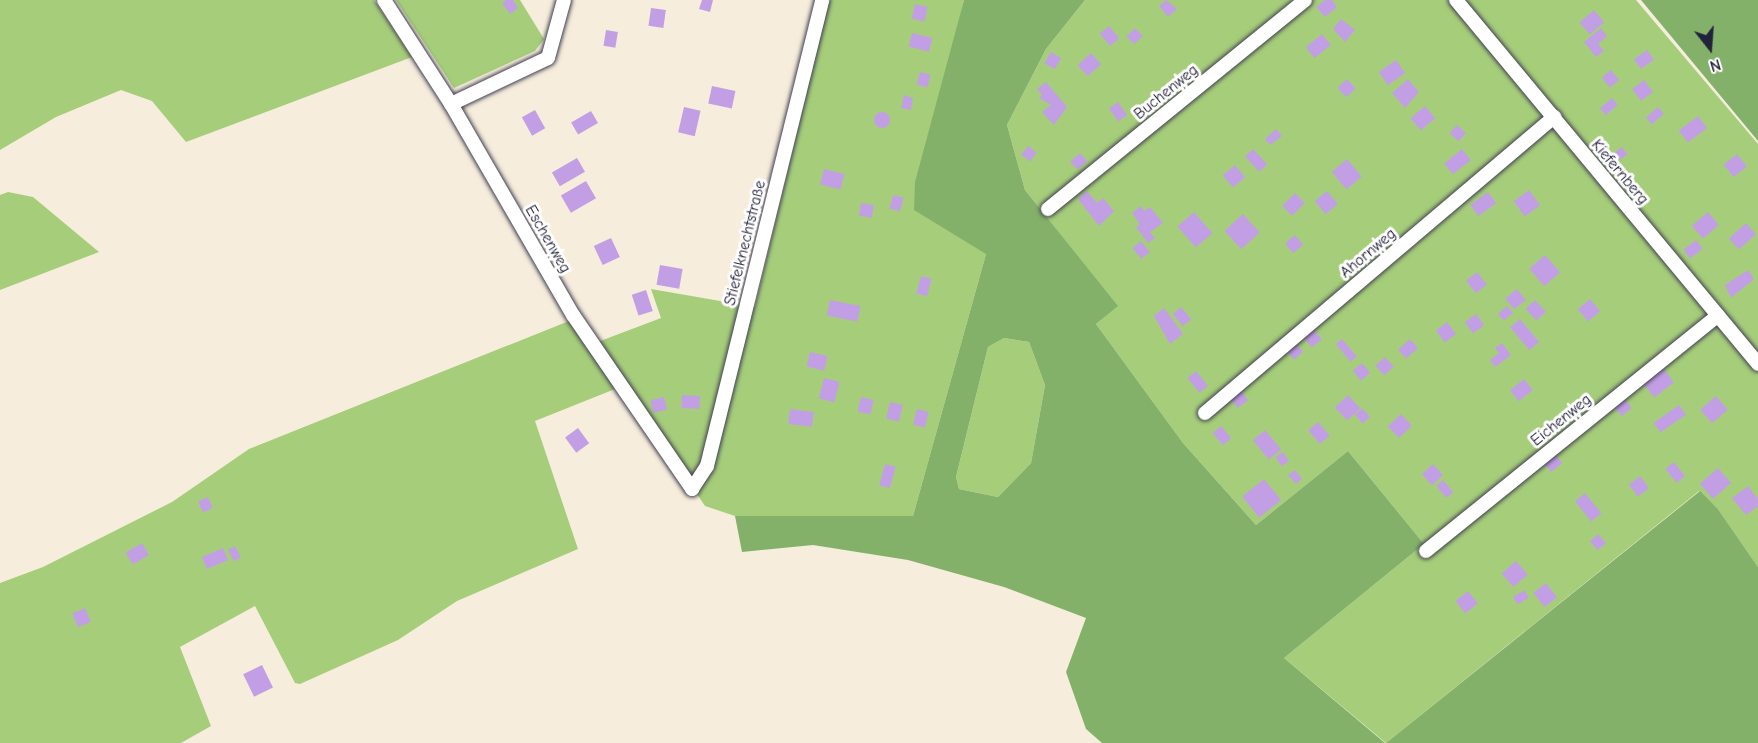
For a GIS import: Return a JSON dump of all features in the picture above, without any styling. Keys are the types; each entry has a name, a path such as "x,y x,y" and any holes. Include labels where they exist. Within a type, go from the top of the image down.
{"street":[{"name":"Eschenweg","path":"384,0 451,104 573,315 692,489"},
{"path":"451,104 548,58 564,0"},
{"name":"Stiefelknechtstraße","path":"692,489 707,466 822,0"},
{"name":"Buchenweg","path":"1048,209 1305,0"},
{"name":"Kiefernberg","path":"1456,0 1758,364"},
{"name":"Ahornweg","path":"1204,413 1554,117"},
{"name":"Eichenweg","path":"1426,551 1718,315"}],"green space":[{"path":"0,0 374,0 412,57 186,142 152,101 121,90 56,117 0,150"},
{"path":"396,0 520,0 544,39 535,51 454,88"},
{"path":"829,0 964,0 953,46 986,254 913,516 735,516 705,506 595,343 661,318 651,289 755,307"},
{"path":"964,0 1085,0 1046,49 1007,125 1025,190 1118,306 1096,324 1183,443 1256,525 1348,451 1424,544 1284,658 1385,743 1102,743 1086,729 1066,672 1086,618 1004,587 908,560 813,545 742,552 735,516 913,516 986,254 914,210 915,182","holes":["1004,338 1029,342 1045,385 1031,463 998,497 959,489 956,477 988,347"]},
{"path":"1085,0 1636,0 1758,144 1758,567 1718,509 1699,491 1386,743 1284,658 1424,544 1348,451 1256,525 1183,443 1096,324 1117,306 1025,190 1007,125 1046,49"},
{"path":"1641,0 1758,0 1758,141"},
{"path":"8,192 33,197 99,252 0,290 0,195"},
{"path":"569,321 615,389 535,421 578,549 457,601 398,640 300,684 295,683 255,606 180,647 211,726 181,743 0,743 0,583 43,567 172,502 249,449"},
{"path":"1004,338 1029,342 1045,385 1031,463 998,497 959,489 956,477 988,347"},
{"path":"1700,491 1718,509 1758,567 1758,743 1386,743"}],"building":[{"path":"506,0 513,0 518,8 510,14 502,3"},
{"path":"702,0 713,0 710,12 699,9"},
{"path":"1166,0 1177,9 1168,17 1159,6"},
{"path":"1325,0 1332,0 1337,7 1325,17 1316,7"},
{"path":"915,4 928,7 924,22 912,19"},
{"path":"651,8 666,10 663,28 648,26"},
{"path":"1594,10 1604,22 1590,34 1579,22"},
{"path":"1341,19 1355,30 1345,42 1333,29"},
{"path":"1109,26 1119,38 1110,46 1100,34"},
{"path":"1135,28 1143,36 1134,44 1127,36"},
{"path":"1601,28 1607,36 1598,44 1604,51 1596,57 1584,42"},
{"path":"606,30 618,32 615,48 603,46"},
{"path":"912,33 932,38 929,52 909,47"},
{"path":"1322,34 1331,45 1314,58 1306,47"},
{"path":"1647,50 1654,60 1641,69 1634,59"},
{"path":"1051,52 1061,58 1055,69 1044,63"},
{"path":"1091,53 1101,64 1088,76 1078,65"},
{"path":"1396,60 1405,73 1388,85 1379,72"},
{"path":"1611,70 1619,80 1610,88 1602,78"},
{"path":"920,72 931,75 927,87 917,85"},
{"path":"1347,79 1356,89 1346,97 1337,88"},
{"path":"1408,79 1419,92 1405,108 1392,93"},
{"path":"1644,80 1653,92 1641,101 1632,89"},
{"path":"1046,82 1067,107 1054,125 1042,112 1051,105 1039,98 1042,95 1037,89"},
{"path":"712,86 735,91 732,109 708,104"},
{"path":"904,95 913,98 911,110 901,108"},
{"path":"1612,98 1618,105 1606,115 1600,108"},
{"path":"1118,102 1127,115 1118,121 1109,108"},
{"path":"1425,106 1435,118 1421,130 1410,118"},
{"path":"684,107 701,111 695,136 678,132"},
{"path":"1658,107 1664,114 1652,124 1646,117"},
{"path":"535,110 545,128 532,136 522,117"},
{"path":"591,111 598,123 578,135 571,122"},
{"path":"882,112 888,114 890,120 888,126 882,128 876,126 874,120 876,114"},
{"path":"1698,116 1707,128 1688,142 1679,130"},
{"path":"1457,125 1466,133 1459,141 1450,133"},
{"path":"1276,129 1282,136 1270,145 1265,139"},
{"path":"1028,146 1037,153 1030,161 1021,155"},
{"path":"1622,147 1627,154 1616,163 1611,155"},
{"path":"1253,149 1267,164 1259,172 1245,157"},
{"path":"1462,149 1471,160 1453,174 1444,163"},
{"path":"1080,153 1087,161 1077,170 1070,162"},
{"path":"1737,154 1747,167 1733,177 1724,164"},
{"path":"577,158 585,172 560,186 552,172"},
{"path":"1347,159 1362,177 1346,189 1332,172"},
{"path":"1235,165 1245,177 1233,188 1223,175"},
{"path":"824,169 844,174 841,190 820,185"},
{"path":"586,181 596,198 571,213 561,196"},
{"path":"1529,190 1540,205 1525,217 1514,201"},
{"path":"1087,191 1097,203 1103,198 1114,211 1099,226 1078,199"},
{"path":"1327,191 1338,204 1326,214 1315,201"},
{"path":"1488,192 1496,203 1478,216 1470,205"},
{"path":"1295,193 1305,203 1292,216 1282,206"},
{"path":"893,195 904,198 900,211 889,209"},
{"path":"861,203 874,205 872,218 859,216"},
{"path":"1141,206 1144,211 1150,207 1163,223 1150,232 1155,238 1148,243 1136,227 1140,224 1132,213"},
{"path":"1194,212 1212,233 1196,248 1177,226"},
{"path":"1708,212 1719,225 1703,239 1692,225"},
{"path":"1243,214 1260,233 1241,249 1224,231"},
{"path":"1746,223 1756,234 1739,250 1729,238"},
{"path":"1295,235 1303,245 1293,253 1285,243"},
{"path":"611,238 620,257 603,265 594,246"},
{"path":"1696,240 1703,249 1690,259 1683,250"},
{"path":"1141,241 1150,252 1141,259 1132,248"},
{"path":"1545,255 1560,272 1544,286 1529,269"},
{"path":"660,265 683,269 679,289 657,285"},
{"path":"1748,270 1754,279 1731,298 1725,285"},
{"path":"1477,272 1487,285 1476,293 1466,281"},
{"path":"921,276 932,279 927,296 916,293"},
{"path":"1517,289 1526,300 1514,309 1505,298"},
{"path":"646,290 653,311 639,316 632,295"},
{"path":"1590,299 1600,311 1588,322 1578,309"},
{"path":"830,300 860,306 857,322 827,316"},
{"path":"1535,300 1546,312 1536,321 1525,309"},
{"path":"1507,306 1513,313 1504,321 1498,314"},
{"path":"1181,307 1191,319 1183,326 1173,314"},
{"path":"1164,308 1183,334 1170,344 1154,316"},
{"path":"1476,314 1484,325 1473,334 1465,322"},
{"path":"1520,319 1539,342 1529,350 1510,327"},
{"path":"1447,322 1456,334 1445,342 1436,330"},
{"path":"1312,327 1322,340 1312,348 1302,335"},
{"path":"1342,339 1357,357 1351,362 1336,344"},
{"path":"1410,339 1418,348 1406,359 1398,350"},
{"path":"1295,342 1303,352 1294,360 1286,350"},
{"path":"1502,343 1511,355 1495,367 1490,360 1499,353 1495,348"},
{"path":"810,352 828,356 824,371 807,367"},
{"path":"1385,357 1394,367 1384,375 1375,366"},
{"path":"1362,363 1370,373 1361,381 1353,371"},
{"path":"1663,368 1674,382 1654,398 1643,383"},
{"path":"1196,371 1208,386 1199,393 1187,378"},
{"path":"824,378 840,382 834,402 819,398"},
{"path":"1524,379 1533,390 1519,401 1510,390"},
{"path":"1240,389 1248,400 1238,408 1229,397"},
{"path":"682,395 700,396 699,409 681,408"},
{"path":"1348,395 1360,408 1347,420 1335,407"},
{"path":"1716,396 1728,410 1712,423 1700,410"},
{"path":"664,397 667,410 653,413 650,400"},
{"path":"861,397 874,400 870,415 858,412"},
{"path":"1623,397 1632,408 1622,416 1613,405"},
{"path":"890,402 903,405 899,421 886,419"},
{"path":"1679,405 1686,415 1660,433 1654,423"},
{"path":"1362,408 1370,417 1363,424 1355,415"},
{"path":"790,409 814,412 812,427 788,424"},
{"path":"917,409 929,412 925,427 913,425"},
{"path":"1401,414 1412,426 1399,438 1388,426"},
{"path":"1318,422 1330,436 1320,444 1308,431"},
{"path":"1221,426 1231,438 1223,445 1213,433"},
{"path":"578,428 589,443 576,453 565,437"},
{"path":"1265,430 1281,449 1269,459 1253,440"},
{"path":"1283,452 1289,461 1282,466 1276,457"},
{"path":"1554,453 1562,463 1551,472 1543,462"},
{"path":"1674,462 1685,476 1676,483 1665,469"},
{"path":"885,464 896,467 890,488 879,485"},
{"path":"1433,464 1443,475 1432,485 1422,474"},
{"path":"1718,468 1731,483 1713,499 1700,484"},
{"path":"1295,470 1302,479 1296,484 1288,475"},
{"path":"1640,476 1649,488 1638,496 1629,484"},
{"path":"1264,479 1281,500 1259,518 1242,497"},
{"path":"1443,480 1453,492 1446,498 1436,486"},
{"path":"1748,486 1758,499 1758,506 1746,515 1732,498"},
{"path":"1585,493 1601,513 1591,521 1575,501"},
{"path":"208,497 213,508 203,512 198,501"},
{"path":"1598,534 1606,543 1598,550 1590,541"},
{"path":"142,543 149,555 133,565 126,552"},
{"path":"235,546 241,558 234,561 228,550"},
{"path":"223,548 228,560 207,569 202,557"},
{"path":"1516,561 1528,575 1513,587 1502,573"},
{"path":"1546,583 1557,597 1544,607 1533,593"},
{"path":"1524,590 1529,598 1518,605 1513,597"},
{"path":"1468,591 1478,604 1465,613 1455,601"},
{"path":"85,608 91,622 78,627 72,613"},
{"path":"262,665 273,687 254,697 243,674"}]}
